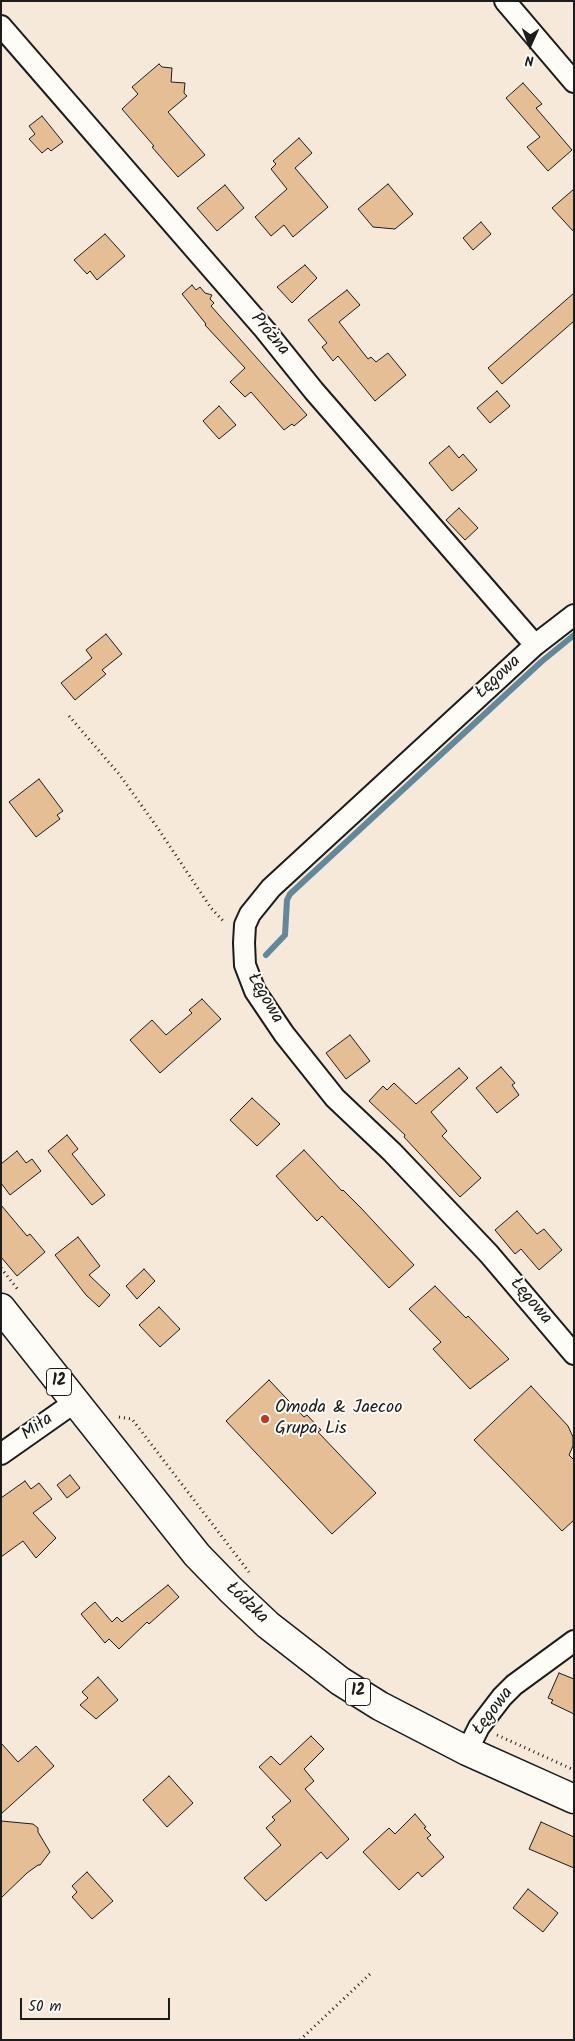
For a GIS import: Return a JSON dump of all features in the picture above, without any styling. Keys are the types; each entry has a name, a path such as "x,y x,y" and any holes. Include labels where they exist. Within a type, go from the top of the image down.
{"main road":[{"name":"Łódzka","path":"13,1303 75,1402 197,1555 268,1625 340,1681 420,1728 473,1739 574,1799"}],"street":[{"path":"505,1 574,82"},
{"name":"Próżna","path":"1,26 535,645"},
{"name":"Łęgowa","path":"574,615 535,645 271,888 250,914 245,925 244,943 245,965 255,991 284,1034 335,1098 392,1152 489,1254 574,1354"},
{"name":"Miła","path":"1,1454 75,1402"},
{"name":"Łęgowa","path":"473,1739 491,1710 514,1685 574,1641"}],"path":[{"path":"70,716 119,774 211,908 244,943"},
{"path":"1,1268 13,1303"},
{"path":"116,1414 120,1418 132,1419 252,1576"},
{"path":"473,1739 574,1770"},
{"path":"300,2040 370,1974"}],"building":[{"path":"159,64 162,67 172,68 171,82 185,83 184,93 187,96 168,112 205,155 178,177 122,109 138,94 132,87"},
{"path":"523,83 542,104 536,108 572,150 548,171 527,147 540,137 506,98"},
{"path":"42,116 63,142 51,151 48,148 42,153 29,139 35,134 29,126"},
{"path":"299,138 312,153 295,168 328,207 293,237 284,225 271,236 255,217 287,189 271,169 276,164 273,161"},
{"path":"388,184 413,214 395,229 373,227 358,209"},
{"path":"225,185 244,208 217,231 197,208"},
{"path":"574,189 574,232 552,208"},
{"path":"481,222 491,234 473,250 463,238"},
{"path":"105,234 125,256 97,280 90,271 87,274 74,260"},
{"path":"305,265 317,278 292,303 277,287"},
{"path":"192,285 196,290 200,287 205,293 212,295 210,299 214,303 211,306 307,415 294,426 292,424 284,430 251,392 245,397 230,382 245,368 205,325 182,294"},
{"path":"347,290 360,305 339,322 368,359 371,357 376,362 388,353 406,375 375,401 338,356 333,361 322,347 327,343 308,320"},
{"path":"574,293 574,321 502,384 488,368"},
{"path":"497,391 510,406 490,423 477,408"},
{"path":"219,406 236,425 219,439 203,421"},
{"path":"449,446 459,458 463,454 477,470 452,491 429,463"},
{"path":"459,508 478,528 465,540 446,520"},
{"path":"106,634 122,654 102,670 106,674 75,700 61,683 92,658 86,650"},
{"path":"39,779 63,811 57,815 60,819 36,837 9,802"},
{"path":"202,999 221,1019 160,1073 130,1040 152,1020 166,1035 192,1013 189,1010"},
{"path":"350,1035 370,1061 346,1079 326,1053"},
{"path":"501,1067 515,1083 512,1085 519,1095 497,1113 476,1088"},
{"path":"459,1068 468,1078 431,1112 447,1131 442,1136 481,1178 460,1197 404,1137 405,1135 369,1101 383,1086 387,1090 394,1083 416,1104"},
{"path":"252,1098 280,1124 257,1146 230,1120"},
{"path":"67,1135 78,1149 72,1154 105,1195 92,1205 48,1151"},
{"path":"304,1150 414,1265 389,1288 322,1216 317,1221 276,1176"},
{"path":"17,1151 26,1163 32,1159 41,1171 10,1195 1,1183 1,1164"},
{"path":"1,1205 27,1236 30,1234 45,1252 17,1276 1,1257"},
{"path":"517,1211 537,1234 544,1229 562,1250 539,1270 521,1249 515,1254 495,1230"},
{"path":"78,1237 100,1266 89,1275 110,1295 99,1307 86,1295 55,1255"},
{"path":"144,1269 155,1281 137,1299 126,1286"},
{"path":"435,1286 466,1318 468,1316 509,1359 470,1389 433,1349 441,1342 409,1309"},
{"path":"159,1307 180,1329 160,1347 139,1325"},
{"path":"269,1380 304,1417 307,1415 321,1430 318,1432 376,1493 332,1534 226,1421"},
{"path":"531,1386 568,1426 573,1437 573,1446 569,1455 574,1460 574,1520 562,1531 474,1440"},
{"path":"70,1475 80,1488 67,1498 57,1485"},
{"path":"25,1481 31,1489 39,1483 52,1499 33,1513 56,1538 36,1558 23,1541 1,1557 1,1498"},
{"path":"168,1585 179,1597 149,1624 147,1622 119,1649 109,1639 105,1643 81,1614 95,1602 112,1622 117,1617 122,1622"},
{"path":"559,1673 574,1679 574,1714 551,1703 553,1700 548,1698"},
{"path":"98,1677 118,1700 96,1719 80,1705 88,1698 82,1692"},
{"path":"311,1736 324,1749 304,1769 314,1781 305,1789 349,1839 327,1859 321,1852 266,1901 244,1878 281,1845 266,1828 275,1820 272,1817 291,1801 259,1767 271,1756 280,1765"},
{"path":"1,1743 18,1762 36,1746 54,1766 1,1814"},
{"path":"169,1776 193,1803 167,1827 143,1800"},
{"path":"415,1814 431,1835 427,1838 444,1857 422,1877 418,1872 399,1890 363,1852 389,1828 395,1834"},
{"path":"1,1821 33,1824 38,1828 38,1832 50,1852 40,1865 27,1873 1,1898"},
{"path":"541,1822 574,1837 574,1868 529,1849"},
{"path":"87,1872 113,1901 92,1919 72,1897 77,1892 72,1886"},
{"path":"528,1889 558,1913 543,1932 513,1908"}],"waterway":[{"path":"266,955 285,935 287,900 290,894 541,662 574,635"}],"place":[{"name":"Omoda & Jaecoo Grupa Lis","path":"265,1419"}]}
